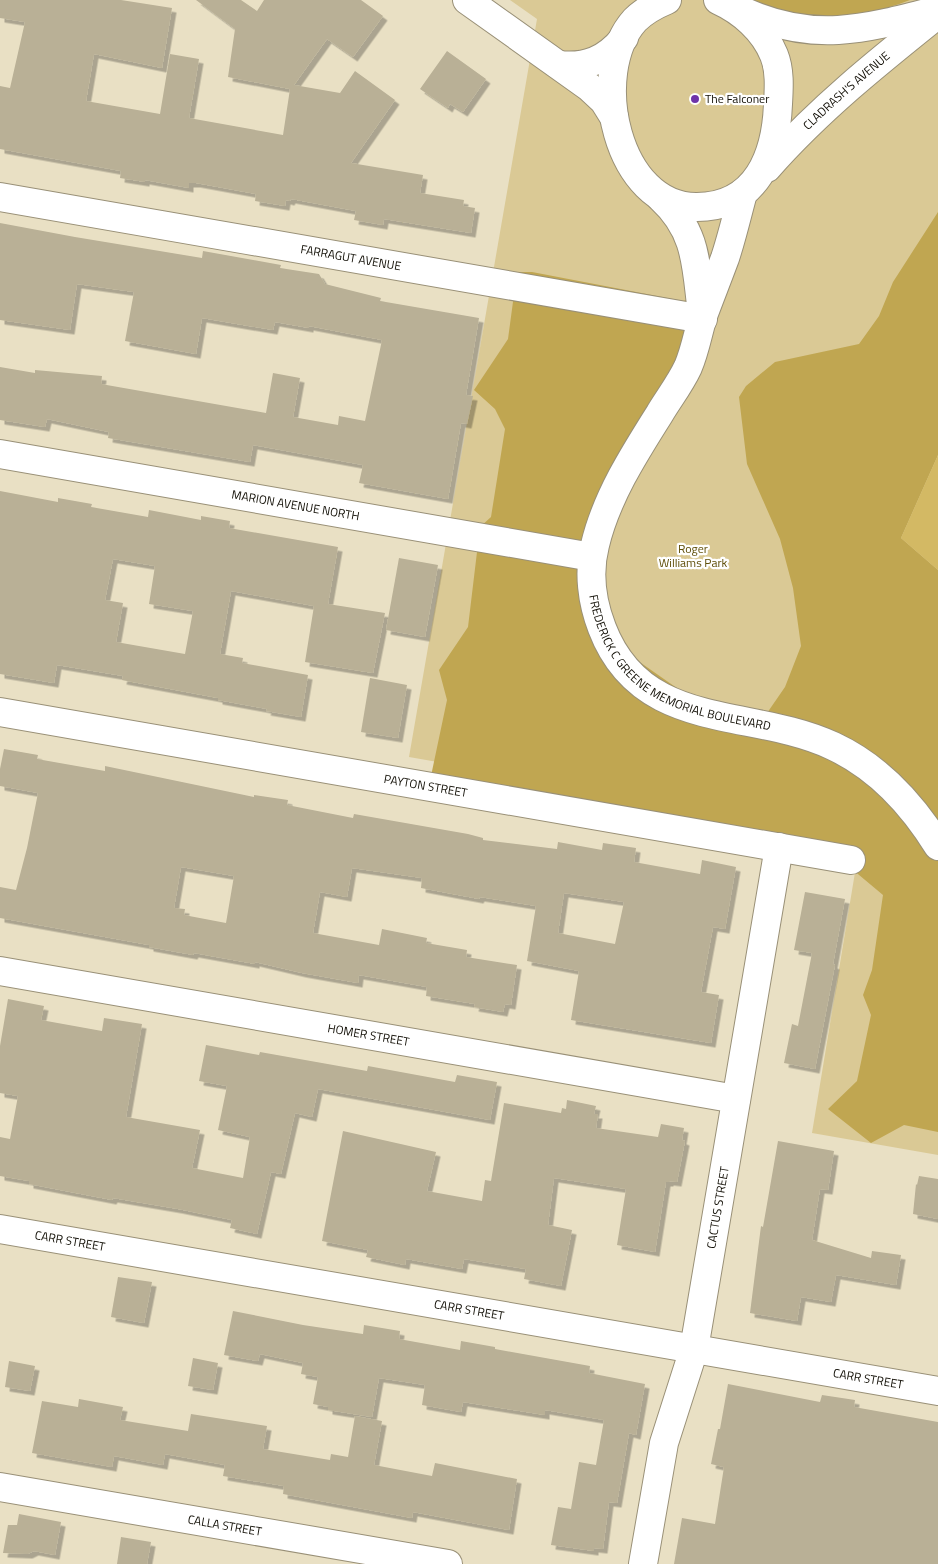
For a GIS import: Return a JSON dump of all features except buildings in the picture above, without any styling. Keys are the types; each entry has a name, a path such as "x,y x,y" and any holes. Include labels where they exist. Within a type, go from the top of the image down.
{"street":[{"path":"467,0 596,93 614,116"},
{"path":"558,65 583,65 594,62 612,51 630,20 654,5 667,0"},
{"name":"CLADRASH'S AVENUE","path":"719,0 775,24 821,31 866,28 938,12"},
{"name":"FREDERICK C GREENE MEMORIAL BOULEVARD","path":"719,0 755,26 768,44 777,66 779,92 776,125 770,152 752,184 702,319 688,367 630,464 601,525 592,557 592,585 598,619 613,652 636,678 666,700 684,707 729,719 784,729 807,736 833,746 858,759 899,794 920,818 938,846"},
{"name":"CLADRASH'S AVENUE","path":"752,184 798,135 844,91 938,12"},
{"path":"630,20 613,73 611,96 614,116 626,154 638,174 652,190 669,201 697,207 720,204 731,200 752,184"},
{"name":"FREDERICK C GREENE MEMORIAL BOULEVARD","path":"652,190 680,217 690,237 695,259 702,319"},
{"name":"FARRAGUT AVENUE","path":"0,197 702,319"},
{"name":"MARION AVENUE NORTH","path":"0,454 592,557"},
{"name":"PAYTON STREET","path":"0,712 851,860"},
{"name":"CACTUS STREET","path":"643,1564 664,1443 694,1349 779,848"},
{"name":"HOMER STREET","path":"0,971 736,1099"},
{"name":"CARR STREET","path":"0,1229 938,1391"},
{"name":"CALLA STREET","path":"0,1486 448,1564"}],"green space":[{"name":"Roger Williams Park","path":"510,0 938,0 938,1155 812,1133 861,836 409,757 537,19"}],"shaded area":[{"path":"750,0 910,0 862,14 812,17 772,9"},
{"path":"938,212 938,455 901,538 938,570 938,1132 904,1125 871,1143 828,1109 857,1081 871,1015 863,995 872,970 883,895 822,844 431,776 447,700 439,670 468,627 480,527 491,517 505,429 495,409 474,390 508,339 517,272 532,272 683,301 688,300 690,342 609,495 599,564 614,629 631,656 684,693 765,716 785,687 801,646 793,588 780,539 747,464 739,397 746,386 775,362 859,344 879,316 893,282"},
{"path":"938,455 938,570 901,538"}],"place":[{"name":"The Falconer","path":"695,99"}]}
